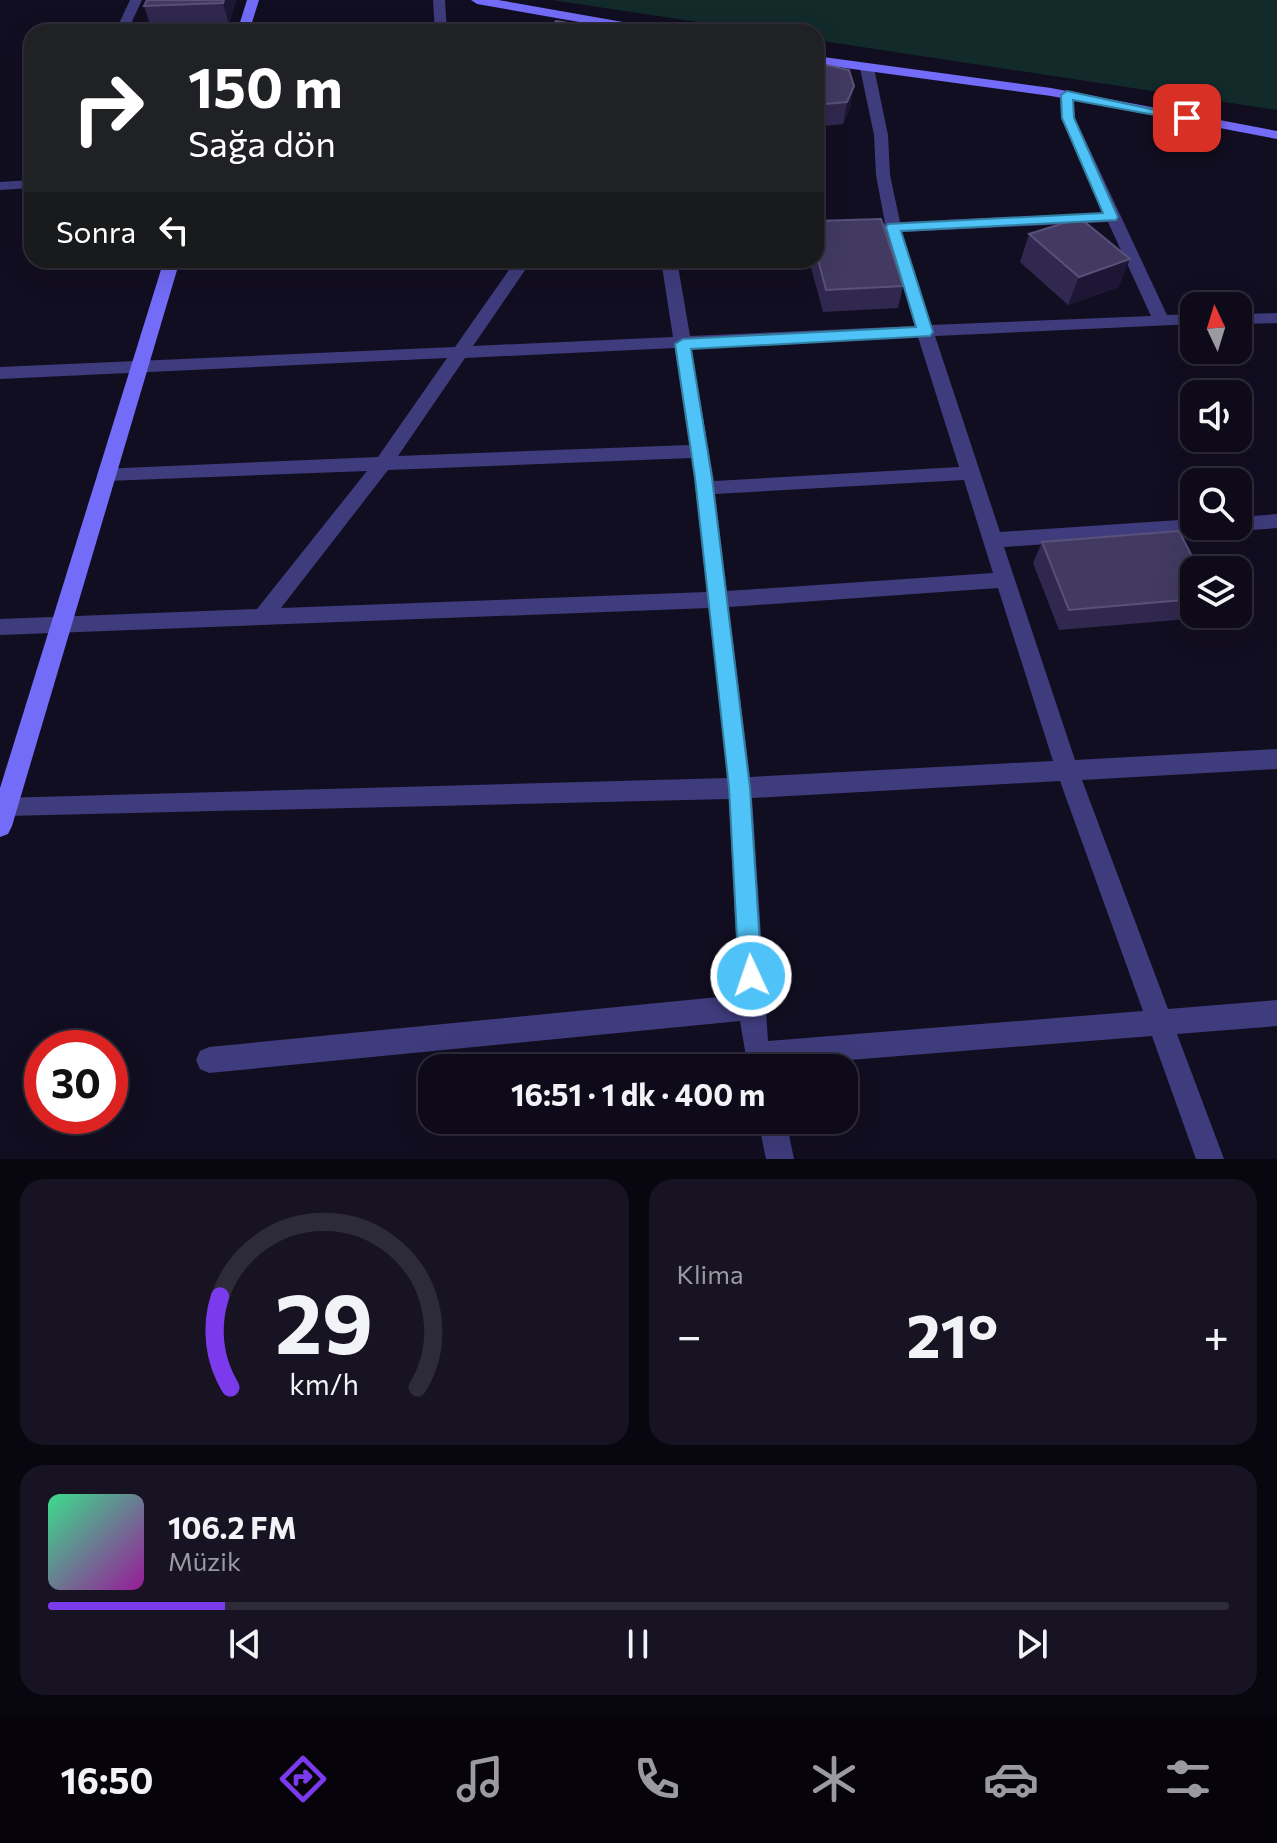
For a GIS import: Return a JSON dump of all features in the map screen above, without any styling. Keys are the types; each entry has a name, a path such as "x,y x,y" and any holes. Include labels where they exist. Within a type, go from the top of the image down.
{"street":[{"path":"125,24 136,0"},
{"path":"246,24 253,0"},
{"path":"439,0 440,24"},
{"path":"477,0 612,24"},
{"path":"824,61 1067,95 1277,135"},
{"path":"867,68 881,135 883,175 893,227 925,332 1068,773 1210,1159"},
{"path":"1067,95 1068,118 1161,320"},
{"path":"0,186 24,184"},
{"path":"862,229 1111,217"},
{"path":"170,268 3,816 740,788 1068,773 1277,759"},
{"path":"263,616 383,463 518,268"},
{"path":"670,268 705,488 740,788 752,1007 758,1054"},
{"path":"1252,319 1277,318"},
{"path":"0,373 1180,319"},
{"path":"107,474 699,451"},
{"path":"705,488 971,473"},
{"path":"1252,523 1277,521"},
{"path":"992,540 1180,527"},
{"path":"0,627 718,600 1006,580"},
{"path":"209,1060 752,1007"},
{"path":"835,1054 1277,1013"},
{"path":"775,1134 780,1159"}],"green space":[{"path":"552,0 1277,0 1277,110 824,41 824,24 710,24"}],"building":[{"path":"147,0 224,0 223,3 144,6"},
{"path":"824,65 849,70 854,86 847,102 824,104"},
{"path":"1080,218 1130,259 1079,277 1029,234"},
{"path":"881,219 903,286 826,290 820,268 824,268 824,221"},
{"path":"1179,531 1180,540 1184,540 1192,556 1180,556 1180,600 1069,610 1042,542"}],"route":[{"path":"751,976 740,788 704,478 683,344 925,332 893,227 1111,217 1068,118 1067,95 1187,118"}]}
